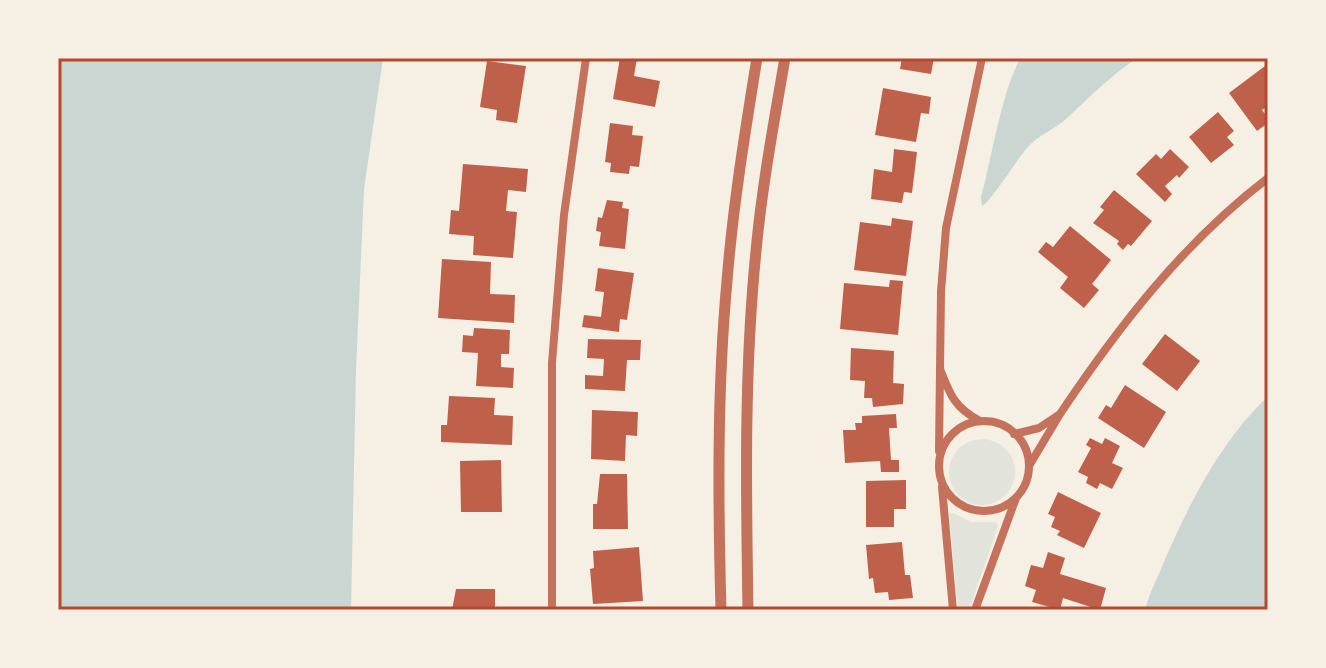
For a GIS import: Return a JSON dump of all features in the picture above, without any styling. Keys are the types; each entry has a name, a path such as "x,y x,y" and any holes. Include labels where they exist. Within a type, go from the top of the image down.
{"street":[{"path":"552,610 552,363 564,215 586,58"},
{"path":"721,610 719,447 727,283 735,204 757,58"},
{"path":"748,610 747,390 756,252 785,58"},
{"path":"953,610 939,462 941,292 946,228 982,58"},
{"path":"975,610 1029,467 1060,414 1098,358 1155,285 1219,219 1268,178"},
{"path":"940,369 963,412 981,421 1005,427 1014,434 1022,443 1029,467"},
{"path":"1014,434 1039,428 1060,414"},
{"path":"939,462 948,439 957,430 981,421"},
{"path":"942,482 949,495 961,505 976,511 991,511 1005,506 1017,496"}],"shaded area":[{"path":"58,58 383,58 364,189 356,370 351,610 58,610"},
{"path":"1021,58 1137,58 1061,123 1031,143 982,206 981,197 1003,105"},
{"path":"1268,396 1268,610 1145,610 1173,541 1207,475 1235,433"},
{"path":"988,439 1006,448 1013,459 1013,485 1006,496 995,503 976,505 963,500 954,491 949,466 954,453 963,444"},
{"path":"949,514 971,522 996,522 998,526 969,610 958,610"}],"building":[{"path":"620,58 637,58 634,76 660,81 655,107 613,99"},
{"path":"902,58 934,58 931,74 900,69"},
{"path":"487,61 526,66 517,123 496,120 497,110 480,107"},
{"path":"1265,66 1268,70 1268,106 1262,110 1268,123 1257,131 1229,93"},
{"path":"883,88 931,97 929,114 921,113 916,142 875,135"},
{"path":"1218,112 1234,131 1227,137 1234,145 1211,163 1189,137"},
{"path":"610,123 633,126 632,135 643,136 639,167 630,166 629,174 610,172 611,163 605,162"},
{"path":"894,149 917,152 912,193 904,192 902,203 871,199 874,169 892,172"},
{"path":"1170,149 1189,167 1179,178 1177,175 1165,186 1172,194 1165,202 1136,174 1156,154 1161,159"},
{"path":"463,164 528,169 526,192 508,190 506,211 517,212 513,258 473,255 474,236 449,234 451,210 459,211"},
{"path":"1114,190 1152,221 1131,246 1128,244 1123,250 1117,244 1119,241 1093,223 1104,210 1100,207"},
{"path":"607,200 623,202 622,208 629,209 625,249 599,246 601,232 596,231 598,217 602,218"},
{"path":"892,218 913,221 906,276 854,270 860,222 891,226"},
{"path":"1070,226 1111,260 1092,284 1099,290 1084,308 1060,288 1068,277 1038,252 1046,242 1053,247"},
{"path":"442,259 491,262 490,294 515,295 514,323 438,318"},
{"path":"598,268 634,273 627,320 620,319 619,332 582,327 584,315 601,317 604,292 595,291"},
{"path":"890,280 903,281 898,335 840,329 844,283 889,287"},
{"path":"474,328 510,330 509,354 501,354 501,367 514,368 513,388 476,386 478,353 462,352 463,335 473,336"},
{"path":"1165,334 1200,361 1177,391 1142,364"},
{"path":"588,339 641,340 640,360 627,360 625,391 585,389 585,375 603,376 604,359 587,358"},
{"path":"851,348 894,351 893,383 904,384 903,404 873,407 872,398 864,398 865,381 850,380"},
{"path":"1125,385 1166,412 1144,448 1098,418 1106,405 1111,408"},
{"path":"449,396 495,398 494,415 513,416 512,445 441,442 441,425 447,425"},
{"path":"592,410 638,412 637,436 626,435 625,461 591,459"},
{"path":"896,414 897,428 889,428 891,460 899,460 899,472 881,472 880,461 845,463 843,430 856,430 855,423 862,423 862,416"},
{"path":"1090,438 1102,444 1105,438 1120,446 1112,463 1123,468 1112,489 1100,483 1097,489 1086,483 1088,477 1078,472 1091,448 1086,445"},
{"path":"501,460 502,512 461,512 460,461"},
{"path":"600,474 627,474 628,529 593,529 593,504 597,504"},
{"path":"906,480 906,509 894,509 894,527 866,527 866,481"},
{"path":"1058,492 1101,513 1084,548 1057,535 1060,531 1051,527 1055,517 1048,514"},
{"path":"902,542 905,575 910,575 913,598 889,600 888,592 875,593 873,578 869,579 866,545"},
{"path":"639,547 643,601 593,604 590,569 594,568 593,551"},
{"path":"1048,552 1065,558 1060,574 1106,588 1100,610 1063,598 1060,610 1032,602 1036,590 1025,586 1031,565 1043,568"},
{"path":"456,589 495,589 495,610 452,610"}]}
